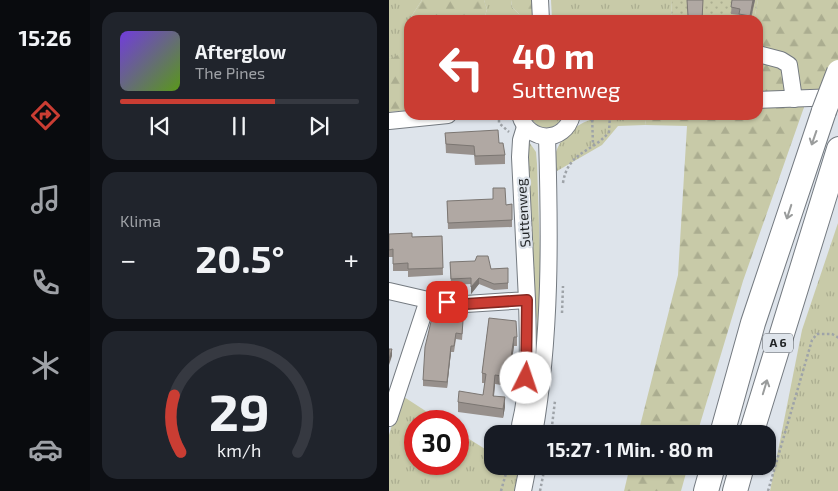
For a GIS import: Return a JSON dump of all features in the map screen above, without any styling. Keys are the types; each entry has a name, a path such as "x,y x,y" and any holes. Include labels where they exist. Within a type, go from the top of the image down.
{"highway":[{"name":"A 6","path":"725,425 759,305 831,104 838,72"},
{"name":"A 6","path":"754,425 838,149"},
{"path":"706,491 710,475"},
{"path":"735,491 739,475"}],"street":[{"path":"540,0 541,15"},
{"path":"763,55 781,60 789,66 794,99"},
{"path":"763,100 794,99 831,104"},
{"path":"389,121 404,119"},
{"path":"522,128 547,137 558,135 565,129 570,120"},
{"name":"Suttenweg","path":"522,128 520,157 528,355 524,409 526,425"},
{"path":"528,425 543,367 548,295 547,137"},
{"path":"389,291 428,300 466,304 527,300"},
{"path":"389,418 428,300"},
{"path":"523,491 526,475"}],"path":[{"path":"499,120 499,123 522,128"},
{"path":"591,120 593,145 609,132 610,120"},
{"path":"768,491 812,340 817,334 832,334 838,338"},
{"path":"501,491 506,475"},
{"path":"540,491 543,475"}],"green space":[{"path":"389,0 422,0 412,15 404,15 404,51 393,59 389,57"},
{"path":"422,0 484,0 487,9 485,15 412,15"},
{"path":"484,0 511,0 512,7 520,15 485,15 487,9"},
{"path":"511,0 533,0 534,15 520,15 512,7"},
{"path":"551,0 672,0 671,15 552,15"},
{"path":"672,0 758,0 755,15 671,15"},
{"path":"758,0 838,0 838,92 809,93 743,281 700,425 640,425 678,275 687,126 645,125 646,120 763,120 763,15 755,15"},
{"path":"404,50 404,110 389,112 389,57 393,58"},
{"path":"560,120 556,125 547,128 537,125 533,121"},
{"path":"646,120 645,125 618,126 602,145 557,171 556,152 560,143 572,130 587,121"},
{"path":"527,139 536,152 542,315 529,425 517,425 533,357 537,321 532,294"},
{"path":"838,223 838,491 770,491 773,475 776,475 776,461 802,330"},
{"path":"401,395 424,410 404,410 404,475 469,475 469,439 484,448 484,475 521,475 518,491 389,491 389,435"},
{"path":"628,475 685,475 681,491 624,491"}],"building":[{"path":"687,0 703,0 702,15 688,15"},
{"path":"732,0 753,0 750,15 739,14 740,9 731,7"},
{"path":"498,130 499,143 503,143 505,155 475,156 474,146 446,144 445,133"},
{"path":"493,188 505,188 506,205 512,204 512,220 448,223 447,201 493,199"},
{"path":"412,233 412,237 442,236 443,268 408,269 408,263 393,264 393,249 389,250 389,234"},
{"path":"477,256 488,256 491,269 508,268 508,283 494,284 479,278 471,287 471,278 451,279 450,262 475,261"},
{"path":"435,305 446,307 445,318 463,321 462,334 456,333 454,346 451,346 447,382 423,380 425,347"},
{"path":"489,318 516,321 517,337 514,337 508,377 495,375 493,396 505,397 503,409 458,402 459,391 483,395 486,374 482,373"}],"route":[{"path":"447,302 466,304 527,300 528,346 526,378"}]}
